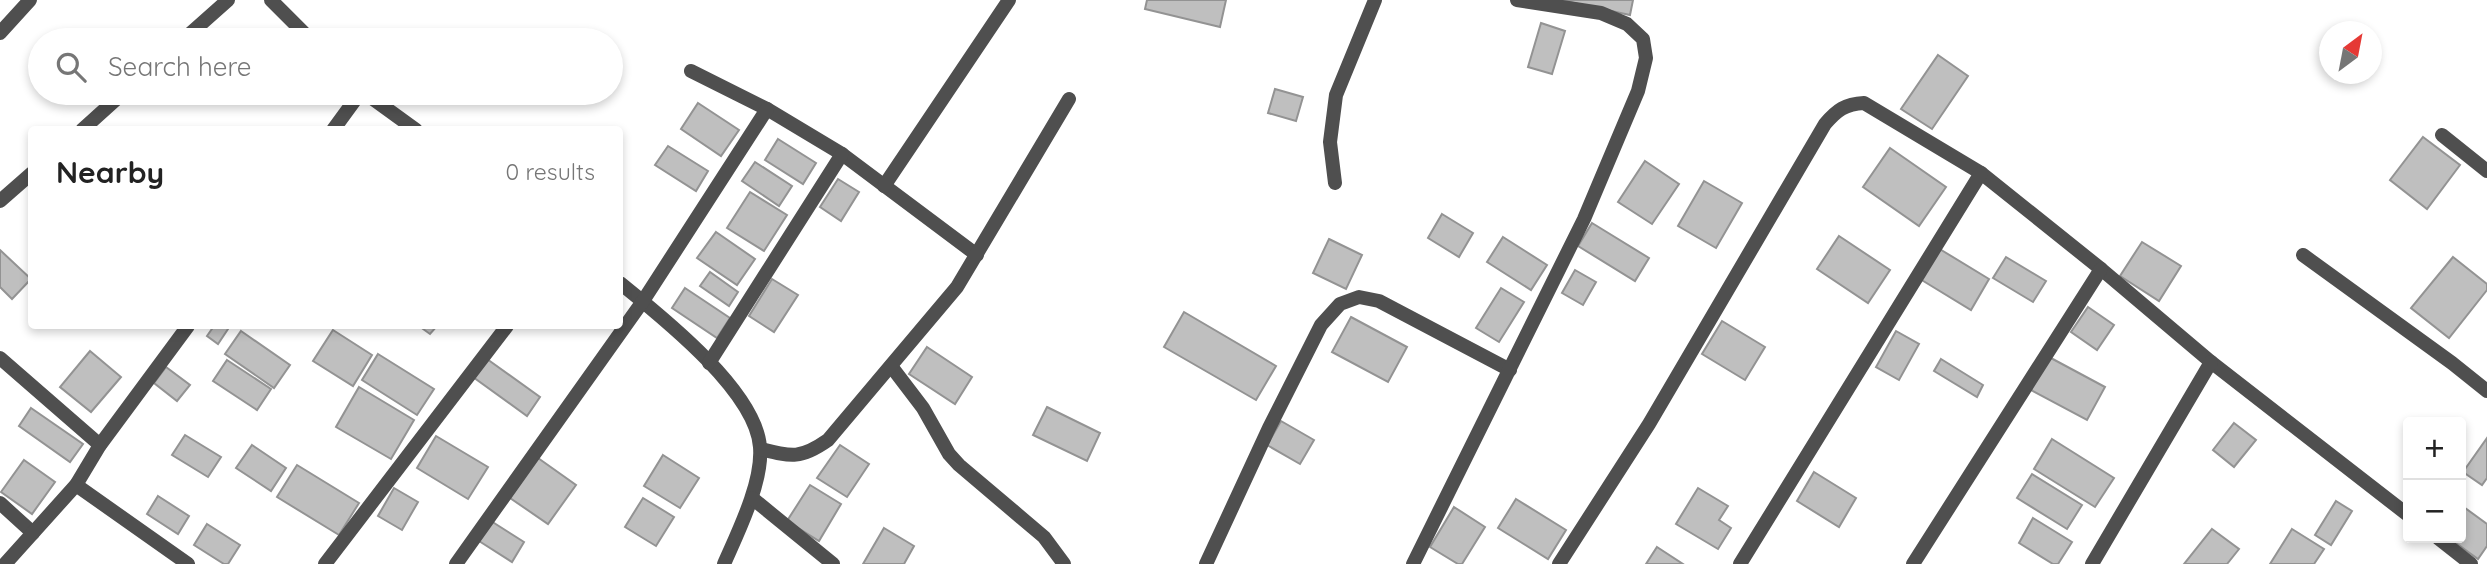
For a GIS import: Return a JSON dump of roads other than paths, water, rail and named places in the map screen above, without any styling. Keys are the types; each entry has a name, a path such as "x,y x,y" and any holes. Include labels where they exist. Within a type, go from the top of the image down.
{"street":[{"path":"0,33 30,0"},
{"path":"196,28 228,0"},
{"path":"271,0 300,28"},
{"path":"884,186 1009,0"},
{"path":"1335,183 1330,142 1336,94 1376,0"},
{"path":"1413,564 1584,219 1638,91 1646,58 1643,39 1628,24 1601,13 1517,0"},
{"path":"691,71 767,109 842,153 977,255"},
{"path":"761,449 790,456 810,453 828,440 957,287 1069,99"},
{"path":"1559,564 1649,424 1825,124 1837,110 1849,104 1864,103 1981,173 2211,362 2403,511"},
{"path":"86,126 110,105"},
{"path":"336,126 353,105"},
{"path":"380,105 410,126"},
{"path":"456,564 643,301 767,109"},
{"path":"2442,135 2487,171"},
{"path":"709,363 842,153"},
{"path":"1740,564 1981,173"},
{"path":"0,201 28,176"},
{"path":"2303,255 2487,391"},
{"path":"1913,564 2101,269"},
{"path":"623,285 690,342 742,400 757,426 761,449 752,498 724,564"},
{"path":"1206,564 1269,428 1321,325 1340,304 1359,297 1379,301 1510,370"},
{"path":"5,564 76,485 100,445 186,329"},
{"path":"325,564 505,329"},
{"path":"0,358 100,445"},
{"path":"2099,562 2211,362"},
{"path":"891,366 923,408 948,454 1044,537 1064,564"},
{"path":"76,485 188,564"},
{"path":"752,498 834,564"},
{"path":"0,503 33,533"},
{"path":"2444,543 2471,564"}]}
